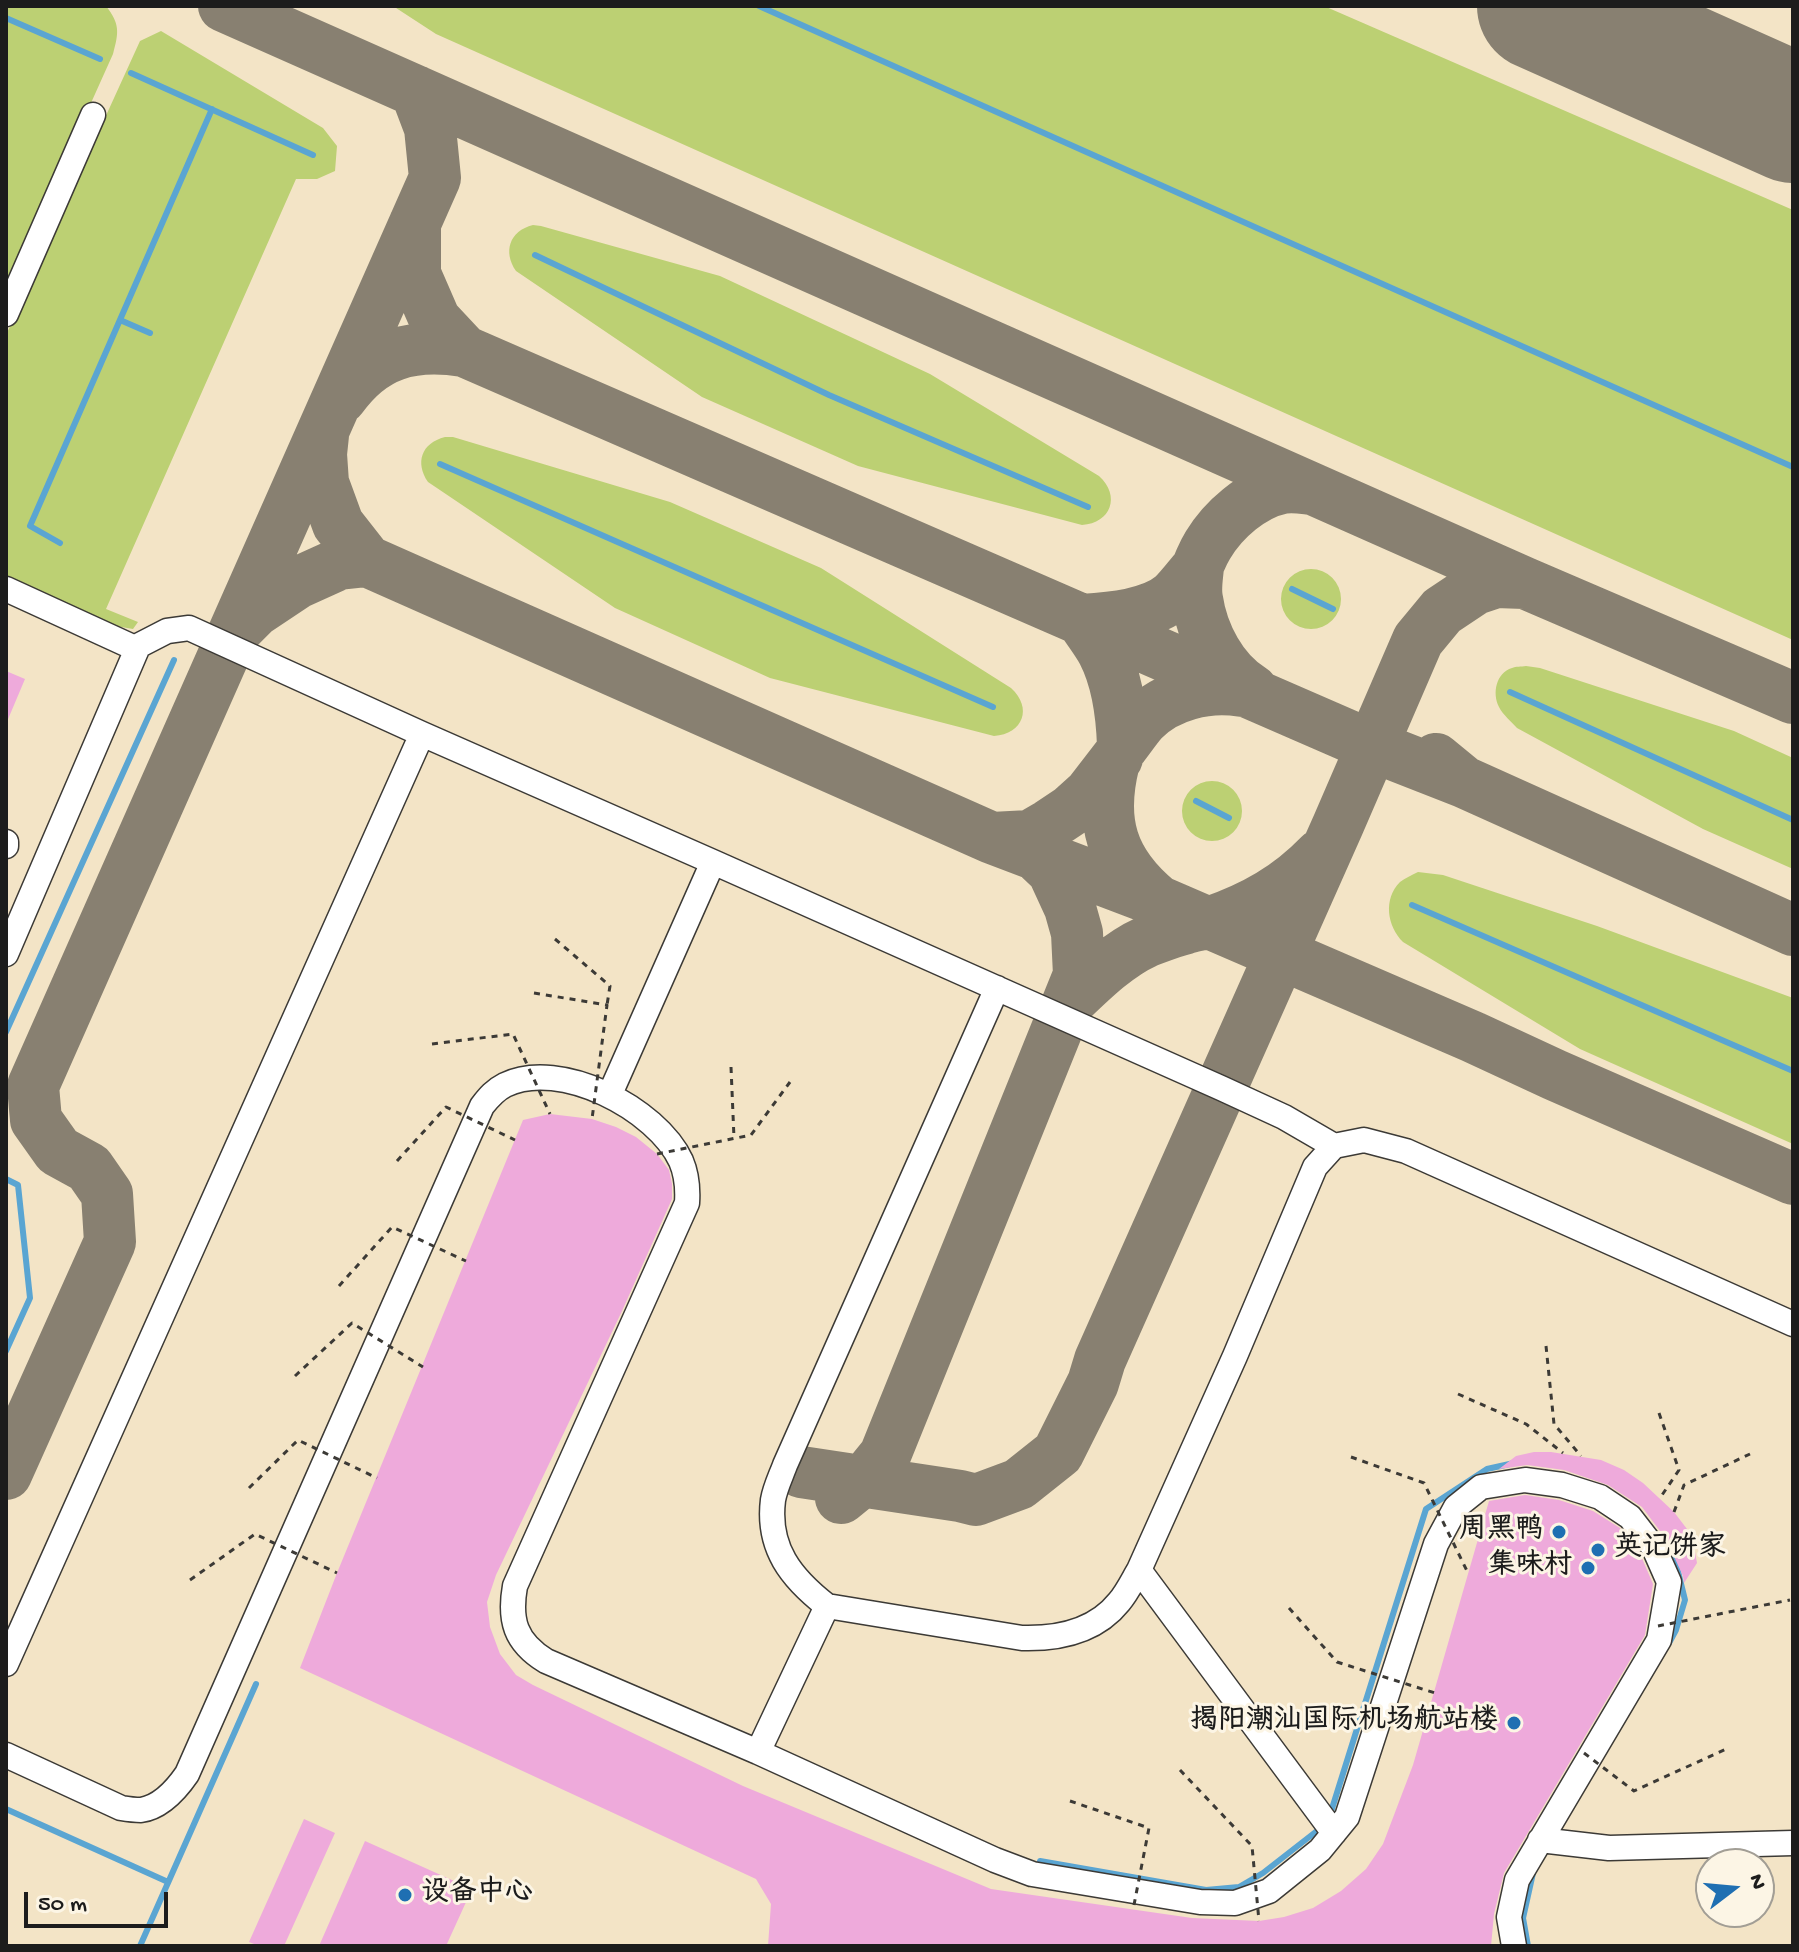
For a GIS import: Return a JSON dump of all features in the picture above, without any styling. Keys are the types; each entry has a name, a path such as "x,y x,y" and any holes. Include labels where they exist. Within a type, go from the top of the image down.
{"lane":[{"path":"6,314 93,115"},
{"path":"6,589 137,649 6,954"},
{"path":"134,648 167,631 189,628 1284,1117 1334,1146"},
{"path":"6,1664 422,734"},
{"path":"610,1094 713,862"},
{"path":"997,988 791,1450 773,1498 774,1538 783,1559 796,1578 827,1606 1022,1638 1053,1637 1086,1628 1103,1618 1119,1602 1139,1570 1315,1167 1334,1146 1364,1140 1406,1151 1793,1324"},
{"path":"6,1755 121,1808 141,1810 157,1804 176,1790 187,1774 482,1106 493,1093 507,1084 546,1078 573,1080 610,1094 643,1116 663,1135 681,1160 688,1184 687,1203 515,1586 511,1609 517,1631 530,1652 1032,1874 1200,1902 1235,1903 1269,1891 1320,1850 1347,1817 1436,1544 1456,1507 1481,1487 1525,1480 1562,1485 1600,1497 1630,1517 1654,1548 1669,1582 1659,1640 1517,1880 1509,1917 1514,1946"},
{"path":"1139,1570 1334,1833"},
{"path":"758,1752 827,1606"},
{"path":"1540,1840 1609,1848 1793,1843"}],"path":[{"path":"555,939 610,986 592,1119"},
{"path":"534,993 607,1005"},
{"path":"432,1044 513,1034 550,1114"},
{"path":"731,1067 734,1138"},
{"path":"657,1154 751,1135 790,1082"},
{"path":"397,1161 446,1107 515,1140"},
{"path":"339,1286 392,1227 466,1261"},
{"path":"295,1376 352,1323 423,1367"},
{"path":"1546,1346 1554,1424 1581,1456"},
{"path":"1458,1394 1526,1424 1563,1453"},
{"path":"1659,1413 1679,1470 1660,1498"},
{"path":"249,1488 298,1440 377,1478"},
{"path":"1674,1512 1684,1485 1750,1454"},
{"path":"1351,1457 1424,1483 1468,1573"},
{"path":"190,1580 255,1534 337,1573"},
{"path":"1658,1626 1790,1600"},
{"path":"1289,1608 1337,1662 1435,1693"},
{"path":"1584,1753 1634,1791 1726,1749"},
{"path":"1180,1770 1252,1846 1259,1921"},
{"path":"1070,1801 1149,1828 1133,1910"}],"green space":[{"path":"6,6 106,6 116,23 117,34 113,54 6,292"},
{"path":"393,6 1324,6 1793,210 1793,640 436,34"},
{"path":"161,31 323,128 337,146 335,171 317,179 296,179 106,609 138,622 133,629 110,625 6,578 6,335 140,41"},
{"path":"533,225 720,276 930,374 1099,476 1110,492 1110,507 1100,519 1082,525 858,466 702,397 516,271 510,257 511,243 518,232"},
{"path":"445,437 670,502 821,568 1011,688 1022,704 1022,719 1012,730 994,736 770,678 615,608 428,482 422,468 423,455 430,444"},
{"path":"1311,569 1323,571 1332,578 1339,587 1339,611 1332,620 1323,627 1311,629 1299,627 1290,620 1283,611 1281,599 1283,587 1290,578 1299,571"},
{"path":"1526,666 1734,731 1793,758 1793,869 1703,829 1517,728 1499,707 1496,690 1502,674 1515,667"},
{"path":"1212,781 1224,783 1233,790 1240,799 1240,823 1233,832 1224,839 1212,841 1200,839 1191,832 1184,823 1182,811 1184,799 1191,790 1200,783"},
{"path":"1418,872 1443,875 1597,926 1793,998 1793,1144 1580,1049 1403,942 1393,928 1389,904 1400,882"}],"building":[{"path":"6,671 25,679 6,724"},
{"path":"550,1114 592,1119 636,1137 657,1154 669,1170 672,1199 496,1575 487,1602 490,1627 500,1654 516,1675 743,1786 991,1889 1192,1918 1259,1921 1284,1917 1313,1908 1341,1891 1366,1869 1383,1844 1413,1765 1489,1501 1525,1495 1559,1500 1593,1511 1620,1528 1641,1556 1653,1584 1645,1635 1504,1873 1494,1914 1491,1946 768,1946 771,1904 756,1879 300,1668 523,1120"},
{"path":"1534,1452 1601,1460 1643,1483 1674,1512 1687,1529 1694,1546 1697,1563 1684,1583 1666,1539 1642,1507 1608,1485 1564,1470 1527,1465 1499,1469 1516,1456"},
{"path":"304,1819 335,1833 284,1946 259,1946 249,1942"},
{"name":"设备中心","path":"365,1841 472,1889 446,1946 319,1946"}],"waterway":[{"path":"759,6 1793,467"},
{"path":"6,18 100,59"},
{"path":"131,73 313,155"},
{"path":"60,543 30,526 212,109"},
{"path":"535,255 829,395 1088,507"},
{"path":"120,320 150,333"},
{"path":"440,464 993,707"},
{"path":"1292,589 1333,609"},
{"path":"6,1032 174,660"},
{"path":"1510,692 1793,820"},
{"path":"1196,801 1229,818"},
{"path":"1412,905 1793,1071"},
{"path":"6,1179 18,1185 30,1298 6,1351"},
{"path":"1330,1815 1426,1509 1487,1469 1514,1463"},
{"path":"1669,1643 1685,1600 1673,1551"},
{"path":"140,1946 256,1684"},
{"path":"6,1809 168,1882"},
{"path":"1040,1861 1206,1890 1239,1887 1263,1873 1322,1827"},
{"path":"1528,1946 1523,1918 1533,1873"}],"taxiway":[{"path":"224,6 1525,583 1793,698"},
{"path":"6,1474 110,1242 107,1194 89,1168 58,1151 36,1120 33,1086 435,178 430,128 416,91"},
{"path":"415,223 415,274 435,320 464,351 1372,746 1464,782"},
{"path":"341,398 366,371 395,355 427,349 464,351"},
{"path":"323,435 323,483 338,524 367,561 992,838 1158,901"},
{"path":"1186,598 1208,545 1239,509 1260,496 1282,488 1313,489"},
{"path":"238,628 255,611 297,583 339,564 367,561"},
{"path":"1198,567 1197,599 1203,625 1223,663 1252,690"},
{"path":"1123,746 1116,686 1103,652 1082,620 1130,614 1164,602 1198,567"},
{"path":"801,1472 976,1500 1019,1484 1058,1453 1093,1383 1100,1360 1418,640 1442,611 1475,589 1496,582 1525,583"},
{"path":"1123,746 1143,720 1176,698 1216,689 1242,691"},
{"path":"992,838 1030,836 1049,825 1090,793 1117,758"},
{"path":"1436,759 1464,782 1793,930"},
{"path":"1114,762 1108,803 1113,839 1129,871 1158,901 1793,1179"},
{"path":"841,1498 868,1476 885,1455 1079,975 1077,933 1070,908 1053,871 1034,853"},
{"path":"1068,1003 1135,947 1171,932 1242,910 1283,887 1320,855"}],"runway":[{"path":"1542,6 1793,118"}],"place":[{"name":"周黑鸭","path":"1559,1532"},
{"name":"英记饼家","path":"1598,1550"},
{"name":"集味村","path":"1588,1568"},
{"name":"揭阳潮汕国际机场航站楼","path":"1514,1723"},
{"name":"设备中心","path":"405,1895"}]}
